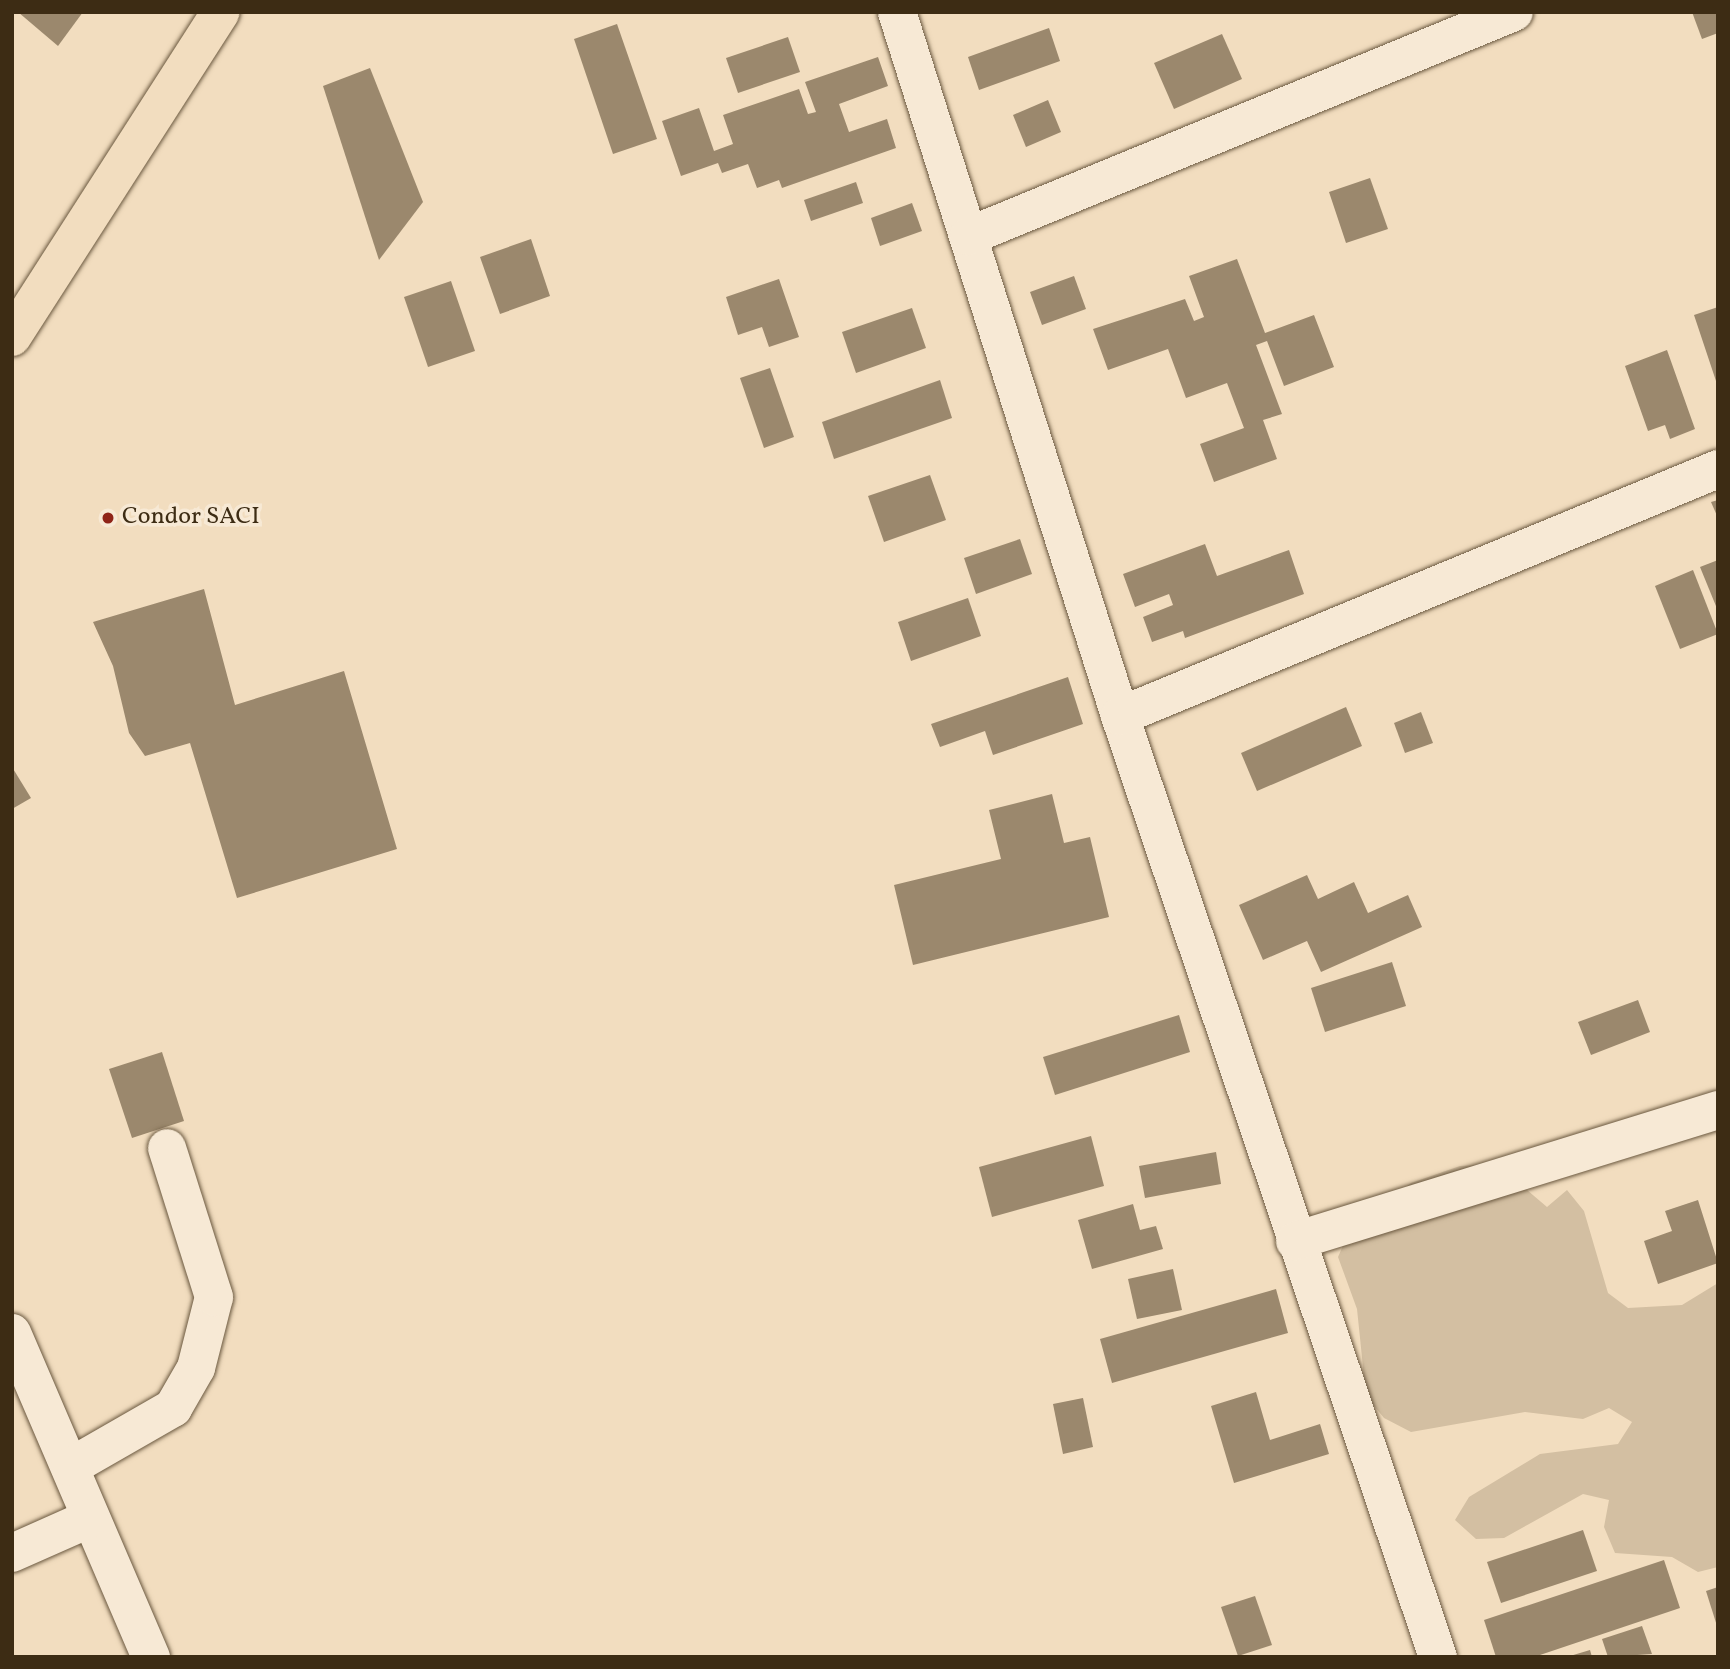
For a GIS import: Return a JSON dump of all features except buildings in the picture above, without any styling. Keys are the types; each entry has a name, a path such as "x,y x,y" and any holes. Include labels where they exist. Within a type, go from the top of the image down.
{"main road":[{"path":"12,337 221,12"}],"street":[{"path":"897,12 1120,716 1295,1241 1438,1657"},
{"path":"969,236 1514,12"},
{"path":"1120,716 1718,469"},
{"path":"1295,1241 1718,1110"},
{"path":"69,1467 173,1408 196,1368 214,1297 167,1148"},
{"path":"12,1333 151,1657"},
{"path":"12,1553 91,1518"}],"shaded area":[{"path":"1521,1163 1527,1190 1547,1207 1567,1190 1584,1211 1608,1293 1628,1308 1682,1305 1718,1283 1718,1567 1698,1572 1672,1557 1615,1553 1604,1527 1609,1500 1583,1494 1504,1538 1476,1539 1455,1520 1469,1497 1540,1454 1618,1444 1632,1422 1609,1408 1583,1419 1525,1412 1411,1432 1384,1418 1366,1396 1357,1309 1338,1257 1349,1232 1411,1183 1460,1166"}],"place":[{"name":"Condor SACI","path":"108,518"}]}
